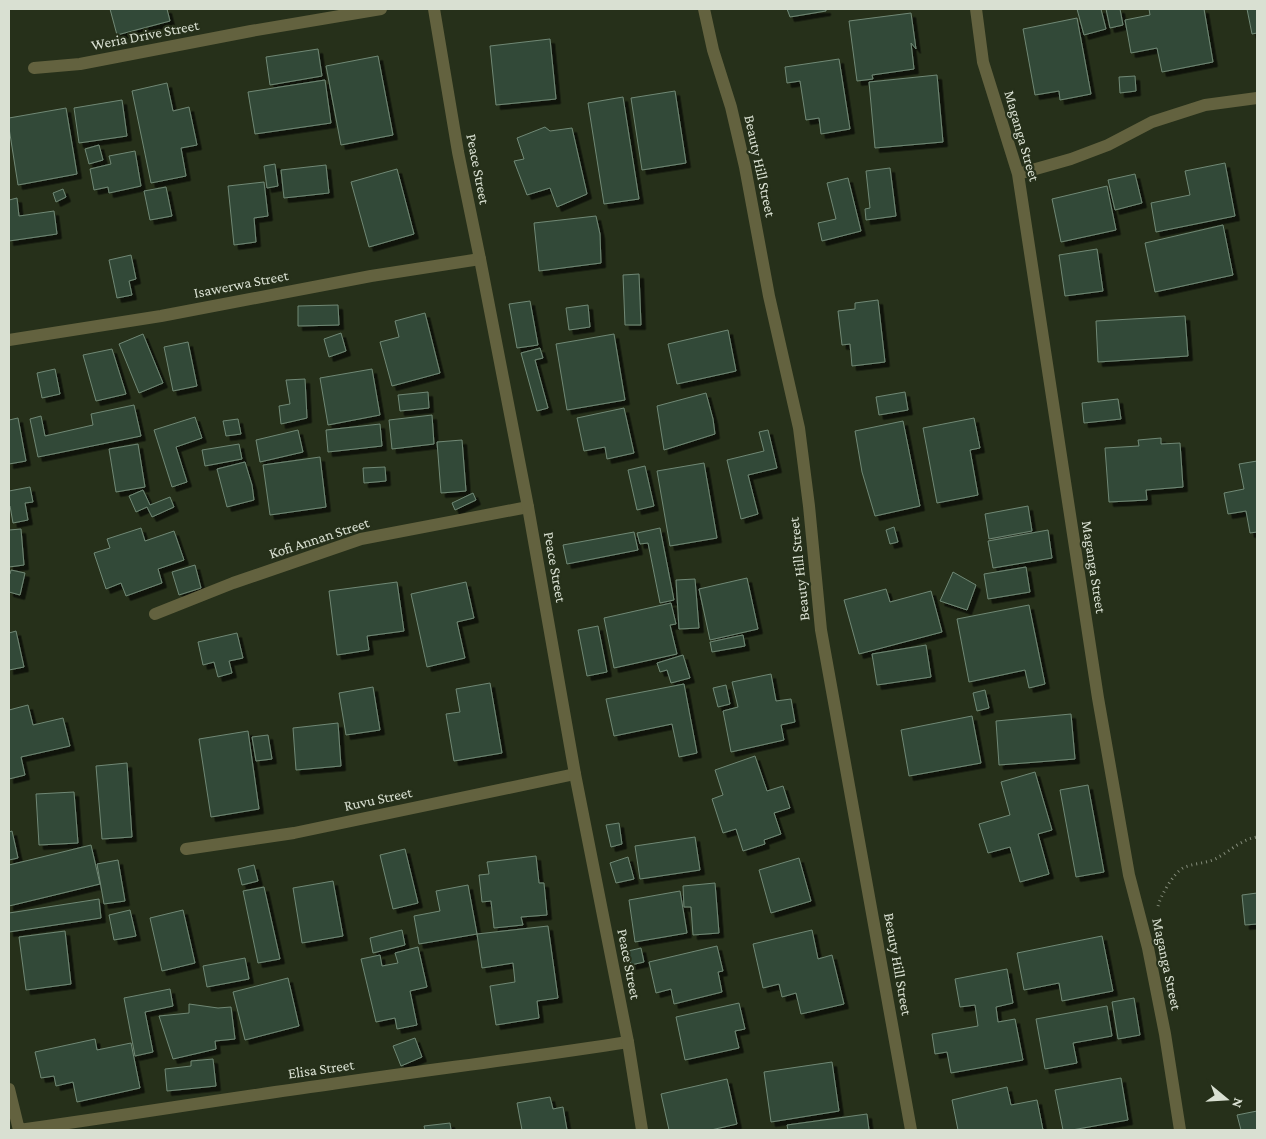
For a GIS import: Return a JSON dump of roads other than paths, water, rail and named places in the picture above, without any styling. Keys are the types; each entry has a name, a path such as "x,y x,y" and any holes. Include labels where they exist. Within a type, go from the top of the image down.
{"street":[{"name":"Weria Drive Street","path":"34,68 80,64 251,31 381,9"},
{"name":"Peace Street","path":"434,9 458,152 528,507 575,774 628,1042 642,1130"},
{"name":"Beauty Hill Street","path":"704,9 713,50 731,107 745,167 769,296 799,428 821,630 911,1130"},
{"name":"Maganga Street","path":"976,9 983,62 1018,174 1098,698 1130,875 1148,948 1165,1034 1180,1130"},
{"path":"1018,174 1071,159 1108,144 1152,122 1205,105 1257,98"},
{"name":"Isawerwa Street","path":"9,340 161,316 371,276 480,259"},
{"name":"Kofi Annan Street","path":"155,614 233,583 361,539 528,507"},
{"name":"Ruvu Street","path":"186,849 294,833 575,774"},
{"name":"Elisa Street","path":"19,1130 628,1042"},
{"path":"9,1089 19,1130"}]}
